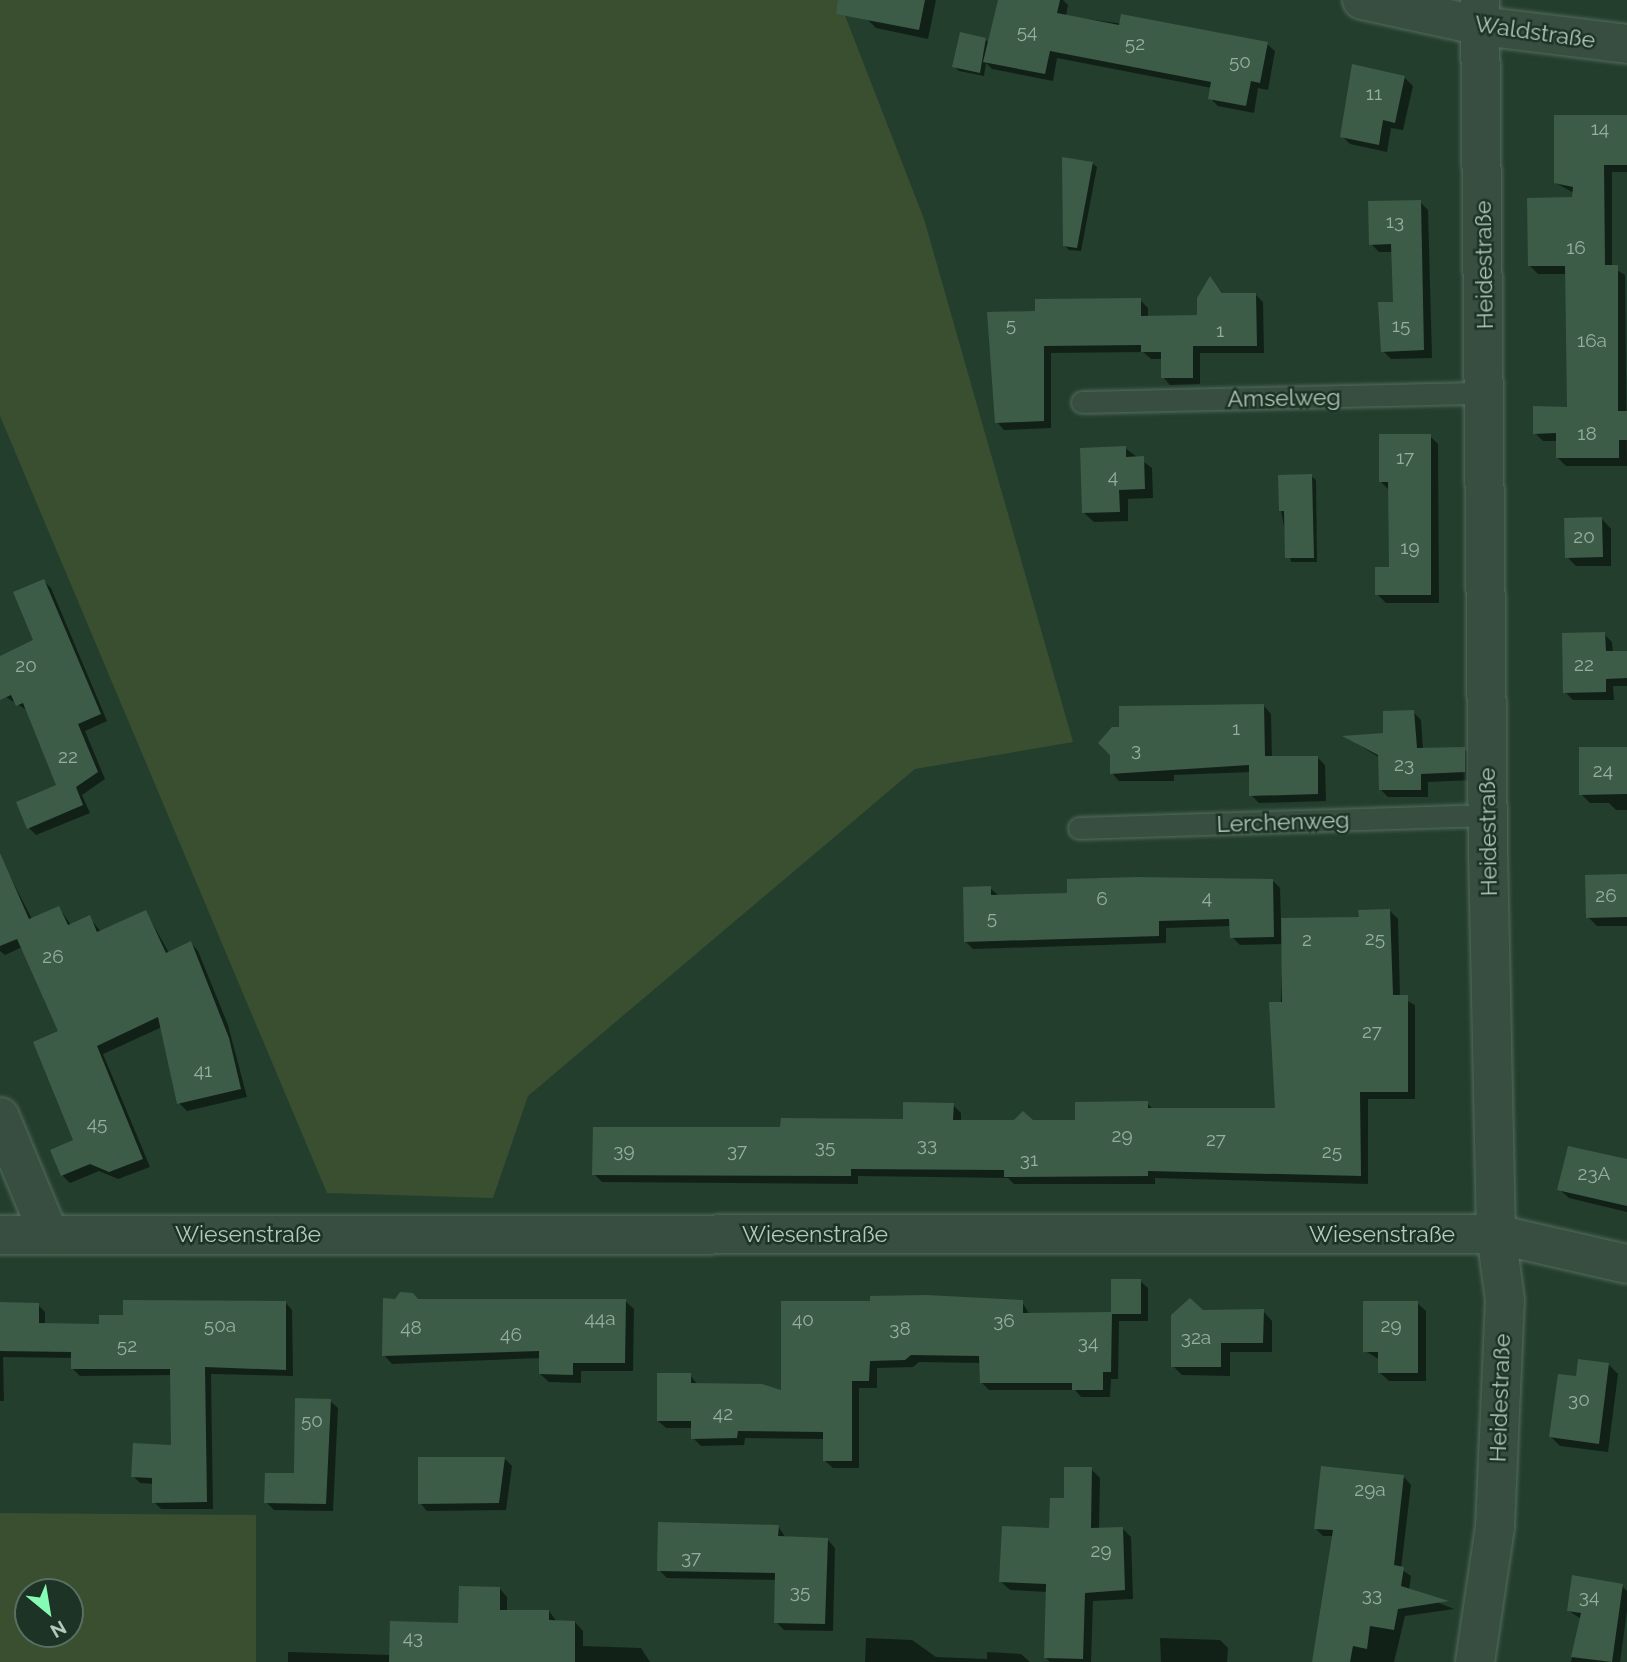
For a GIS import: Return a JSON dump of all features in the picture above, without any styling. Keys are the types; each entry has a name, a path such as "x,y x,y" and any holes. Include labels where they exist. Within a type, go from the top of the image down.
{"street":[{"name":"Waldstraße","path":"1362,0 1480,13 1627,44"},
{"name":"Heidestraße","path":"1475,1662 1496,1513 1505,1300 1496,1234 1488,816 1480,13"},
{"path":"0,1117 49,1235"},
{"name":"Wiesenstraße","path":"0,1235 1496,1234 1627,1264"}],"lane":[{"name":"Amselweg","path":"1082,402 1485,393"},
{"name":"Lerchenweg","path":"1079,828 1488,816"}],"green space":[{"path":"0,0 839,0 924,219 1073,742 915,769 528,1096 493,1198 327,1193 0,416"},
{"path":"0,1513 256,1515 256,1662 0,1662"}],"building":[{"path":"838,0 925,0 919,30 836,14"},
{"path":"998,0 1060,0 1057,13 1119,25 1121,14 1268,42 1260,83 1251,81 1246,106 1208,99 1211,82 1050,51 1045,74 983,62"},
{"path":"960,32 986,38 980,73 952,67"},
{"path":"1352,64 1405,76 1395,123 1383,120 1379,145 1340,137"},
{"path":"1554,115 1627,115 1627,165 1604,165 1605,265 1618,265 1618,411 1627,411 1627,440 1619,440 1619,458 1556,458 1556,433 1533,434 1533,406 1567,407 1565,266 1528,266 1527,198 1572,197 1573,187 1554,183"},
{"path":"1062,157 1093,162 1077,248 1063,246"},
{"path":"1421,200 1424,350 1381,352 1378,302 1393,302 1391,244 1369,245 1368,201"},
{"path":"1210,276 1222,293 1256,293 1257,346 1193,346 1193,378 1161,378 1161,352 1141,352 1141,345 1044,346 1044,421 995,423 987,312 1035,311 1035,299 1141,298 1141,316 1197,315 1197,298"},
{"path":"1379,434 1431,434 1431,595 1375,595 1375,567 1389,567 1388,482 1379,482"},
{"path":"1126,446 1126,457 1144,456 1145,489 1119,490 1120,512 1082,513 1080,448"},
{"path":"1312,474 1314,558 1285,558 1284,511 1279,511 1278,475"},
{"path":"1602,517 1603,557 1565,558 1564,518"},
{"path":"44,579 101,714 78,724 98,772 76,787 83,805 27,829 16,802 56,785 23,703 16,706 11,695 0,700 0,656 33,640 13,592"},
{"path":"1605,632 1606,651 1627,651 1627,678 1606,679 1606,692 1563,693 1562,633"},
{"path":"1264,704 1265,756 1318,756 1318,794 1249,796 1249,765 1110,774 1110,755 1098,743 1112,727 1119,727 1119,706"},
{"path":"1414,710 1417,748 1465,747 1465,772 1421,774 1421,790 1379,790 1378,755 1342,736 1383,733 1383,711"},
{"path":"1579,747 1627,747 1627,794 1579,795"},
{"path":"0,853 29,919 59,906 68,925 90,915 97,932 146,910 166,953 191,941 229,1038 241,1089 177,1104 158,1017 97,1046 143,1159 109,1172 90,1164 61,1176 50,1150 73,1140 33,1042 58,1031 17,939 0,946"},
{"path":"1627,874 1627,917 1586,918 1585,875"},
{"path":"1067,879 1273,879 1274,937 1230,938 1229,919 1159,921 1159,936 964,942 963,887 991,886 991,895 1067,893"},
{"path":"1390,909 1393,995 1408,995 1408,1092 1360,1092 1361,1176 1148,1171 1148,1176 1004,1177 1004,1170 851,1169 851,1176 592,1175 593,1127 780,1127 781,1118 903,1119 903,1102 954,1103 953,1120 1014,1120 1023,1111 1033,1120 1075,1120 1075,1102 1148,1101 1148,1108 1275,1108 1269,1002 1282,1002 1281,918 1359,917 1358,910"},
{"path":"1568,1146 1627,1159 1627,1206 1557,1190"},
{"path":"1111,1279 1141,1279 1141,1314 1112,1314 1111,1372 1103,1372 1103,1390 1072,1390 1072,1383 980,1383 979,1356 911,1355 905,1360 870,1361 869,1381 852,1381 852,1461 823,1461 823,1432 738,1431 737,1438 691,1439 691,1421 657,1421 657,1373 691,1373 691,1383 762,1384 781,1390 781,1301 870,1301 870,1296 926,1295 1023,1300 1023,1313 1111,1312"},
{"path":"400,1292 413,1293 418,1299 626,1299 625,1363 573,1363 573,1375 539,1374 539,1351 382,1356 383,1298 395,1299"},
{"path":"1190,1298 1203,1310 1264,1309 1263,1343 1221,1343 1221,1367 1171,1367 1171,1315"},
{"path":"123,1300 286,1301 286,1370 205,1367 207,1502 152,1503 152,1478 131,1477 133,1443 171,1445 170,1369 71,1369 71,1352 0,1351 0,1302 39,1303 39,1323 99,1324 99,1315 123,1315"},
{"path":"1363,1301 1418,1301 1418,1373 1378,1373 1378,1352 1363,1352"},
{"path":"1578,1359 1609,1363 1599,1444 1549,1437 1558,1374 1576,1376"},
{"path":"295,1398 331,1399 326,1504 264,1503 265,1473 294,1473"},
{"path":"418,1457 505,1457 499,1503 418,1504"},
{"path":"1321,1466 1404,1475 1394,1565 1404,1567 1401,1586 1449,1601 1398,1609 1394,1630 1370,1626 1367,1649 1353,1646 1350,1662 1312,1662 1333,1530 1314,1529"},
{"path":"1064,1467 1092,1467 1091,1528 1123,1527 1125,1590 1085,1593 1083,1659 1044,1658 1046,1584 999,1582 1002,1526 1049,1528 1050,1498 1064,1498"},
{"path":"658,1522 779,1525 778,1536 828,1538 825,1624 774,1623 775,1573 657,1571"},
{"path":"1572,1575 1623,1584 1612,1662 1571,1657 1581,1613 1567,1611"},
{"path":"459,1586 500,1587 500,1610 549,1610 549,1620 575,1621 575,1662 389,1662 390,1621 458,1623"}]}
